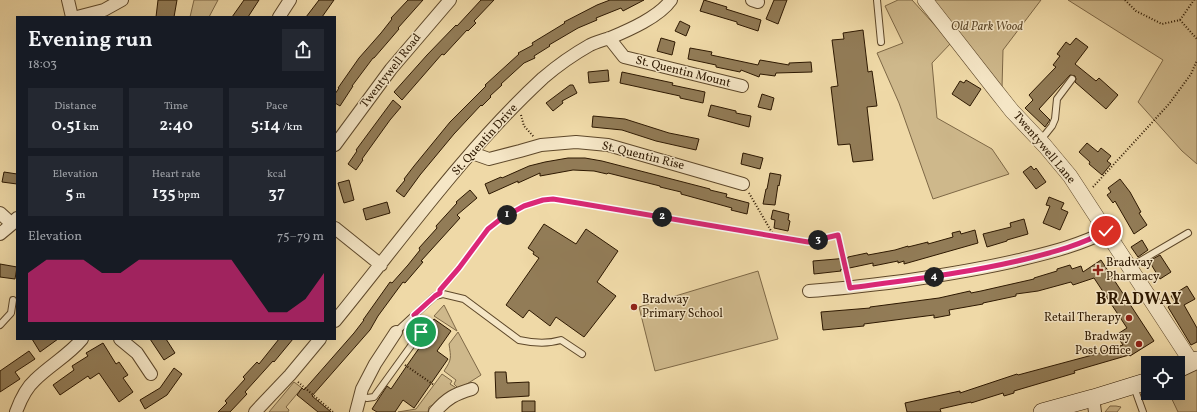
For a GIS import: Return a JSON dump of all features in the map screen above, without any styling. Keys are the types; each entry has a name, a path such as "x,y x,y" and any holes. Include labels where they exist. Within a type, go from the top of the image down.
{"main road":[{"path":"1042,412 1094,405 1141,383"}],"street":[{"path":"68,0 72,16"},
{"path":"81,16 104,10 122,0"},
{"path":"279,16 290,0"},
{"name":"Twentywell Road","path":"336,144 391,69 450,0"},
{"name":"St. Quentin Drive","path":"336,320 453,174 493,127 518,102 544,78 570,58 590,45 610,38 656,14 670,0"},
{"name":"Twentywell Lane","path":"925,0 1012,111 1070,176 1130,267 1189,364"},
{"name":"St. Quentin Mount","path":"610,38 624,57 742,86"},
{"name":"St. Quentin Rise","path":"472,153 489,159 520,152 541,145 576,142 608,145 744,184"},
{"path":"0,214 15,221 0,234"},
{"path":"336,229 381,265"},
{"path":"809,291 850,288 995,266 1065,249 1106,231"},
{"path":"356,412 360,395 375,364 396,332"},
{"path":"16,412 20,400 34,380 77,346 81,340"},
{"path":"121,340 137,353 151,374"},
{"path":"255,412 290,375 319,340"},
{"path":"435,412 455,394 472,389"}],"lane":[{"path":"877,0 881,42"},
{"path":"1040,141 1052,126 1055,119 1057,99 1072,79"},
{"path":"1130,267 1156,250 1188,233"},
{"path":"396,332 440,293 464,299 519,340 530,342 556,342 561,340 582,354"},
{"path":"0,325 10,313 13,300"},
{"path":"360,395 367,398 374,397 421,332 422,323 414,315"},
{"path":"1142,400 1143,412"}],"path":[{"path":"1125,0 1136,11 1162,24 1180,20 1194,0"},
{"path":"1180,20 1197,39"},
{"path":"1084,197 1169,104 1191,74 1197,60"},
{"path":"518,102 524,126 541,145"},
{"path":"744,184 774,236"},
{"path":"440,293 440,290 459,268 488,229 502,218 524,206 543,200 553,199 808,242 838,235 850,288"},
{"path":"406,366 434,385"},
{"path":"290,375 333,412"}],"green space":[{"path":"194,0 218,0 210,16 190,16"},
{"path":"898,0 912,0 951,43 932,63 937,118 992,149 1009,174 933,199 899,103 877,53 903,43 885,6"},
{"name":"Old Park Wood","path":"932,0 1041,0 1003,50 1002,88"},
{"path":"1068,0 1197,0 1197,164 1182,151 1138,102 1163,60"},
{"path":"758,271 778,339 655,371 639,307"},
{"path":"444,305 457,331 434,316"},
{"path":"458,332 481,375 459,389 454,384 456,380 444,371 450,358 449,344"},
{"path":"1197,370 1197,412 1178,412 1172,400 1185,400 1185,376"},
{"path":"442,374 452,381 450,384 458,389 429,407 428,412 398,412 416,409"},
{"path":"294,382 302,388 286,407 289,410 288,412 269,412"},
{"path":"1110,406 1121,407 1117,412 1105,412"}],"building":[{"path":"158,0 177,0 174,16 156,16"},
{"path":"244,0 259,0 249,16 233,16"},
{"path":"319,0 334,0 323,16 307,16"},
{"path":"408,0 423,0 373,58 352,86 340,106 336,104 336,92 338,88 359,58 392,19 391,18"},
{"path":"481,0 494,0 474,21 476,23 468,31 467,30 444,55 442,54 402,100 394,92 427,55"},
{"path":"610,0 644,0 623,11 621,8 596,18 597,20 578,28 549,45 550,46 534,56 535,58 524,63 501,84 502,85 490,96 491,97 482,106 481,105 454,134 404,197 396,191 414,166 450,122 486,86 485,85 519,54 518,53 533,45 532,43 565,23 564,22"},
{"path":"704,0 727,7 726,9 761,20 758,31 737,24 737,22 700,11"},
{"path":"774,0 787,0 778,24 766,19"},
{"path":"680,21 690,26 686,36 675,31"},
{"path":"863,30 868,72 872,71 877,106 867,107 873,160 853,162 850,144 838,145 831,87 838,86 832,40 844,39 843,33"},
{"path":"661,38 675,42 672,55 657,51"},
{"path":"1076,38 1088,47 1075,64 1096,81 1099,78 1118,95 1106,109 1075,82 1075,76 1070,75 1039,109 1050,120 1045,127 1025,108 1033,100 1029,95 1056,67 1053,65 1060,56 1057,54 1066,42 1070,45"},
{"path":"690,48 712,52 711,55 758,65 760,60 789,65 789,63 811,62 812,72 776,73 775,76 760,74 759,77 741,70 740,72 688,59"},
{"path":"608,70 609,81 589,83 588,72"},
{"path":"622,72 673,83 672,85 705,92 703,103 680,98 680,96 620,83"},
{"path":"966,80 981,89 970,106 952,94 960,81 964,83"},
{"path":"570,85 573,85 577,93 562,101 563,103 553,111 546,103"},
{"path":"762,94 774,98 771,110 758,107"},
{"path":"393,100 401,107 362,159 363,160 356,170 348,164 357,151 356,150"},
{"path":"711,105 751,116 749,127 708,116"},
{"path":"593,116 625,119 669,133 699,139 696,150 656,141 622,130 592,127"},
{"path":"1087,143 1098,152 1101,148 1111,156 1107,161 1111,164 1102,175 1089,164 1090,162 1079,152"},
{"path":"743,153 763,158 760,169 741,164"},
{"path":"568,158 585,158 602,161 727,194 726,197 749,203 747,214 660,186 594,171 573,170 540,176 540,173 489,194 485,184 529,166"},
{"path":"1031,166 1034,170 1036,168 1046,182 1036,189 1023,172"},
{"path":"4,172 16,174 16,184 2,182"},
{"path":"770,173 781,175 775,205 763,204"},
{"path":"1120,179 1130,192 1141,212 1139,213 1147,225 1134,234 1115,201 1113,203 1107,195 1111,192 1108,188"},
{"path":"349,180 354,200 344,203 338,183"},
{"path":"470,190 477,198 457,215 460,218 421,261 423,262 405,283 403,282 378,316 370,330 312,396 331,412 318,412 297,395 302,388 304,390 354,333 390,282 392,283 408,265 420,250 419,248 437,228 436,226 457,203 456,202"},
{"path":"1049,197 1064,203 1061,209 1068,212 1060,230 1043,223 1050,206 1046,205"},
{"path":"387,202 390,213 366,220 363,209"},
{"path":"773,210 789,214 788,220 790,221 788,231 774,228 775,220 771,219"},
{"path":"1024,219 1028,234 987,247 983,234 1011,227 1010,223"},
{"path":"544,224 576,244 586,229 618,251 597,282 616,296 584,337 556,317 550,326 529,310 523,318 506,305 539,258 528,248"},
{"path":"975,230 978,243 904,264 904,261 898,263 898,261 873,266 873,263 840,270 841,271 814,274 813,261 848,258 867,253 868,255 895,250 928,242 928,244 953,237 952,233 960,231 961,234"},
{"path":"1142,240 1148,250 1138,257 1131,247"},
{"path":"1160,255 1171,272 1160,279 1149,261"},
{"path":"1101,260 1154,341 1130,356 1129,355 1074,371 1075,373 1014,391 1014,393 1004,396 1003,393 971,403 940,409 941,412 907,412 905,403 960,391 960,393 1017,374 1018,375 1100,353 1123,345 1116,335 1127,328 1094,278 1073,285 1071,282 1038,291 1016,294 1016,296 983,304 949,310 950,315 934,318 934,315 864,324 864,326 823,330 821,312 870,308 939,298 970,291 971,293 1034,279 1070,265 1072,269 1081,266 1083,272"},
{"path":"0,264 16,267 15,279 0,277"},
{"path":"1187,286 1195,299 1184,305 1197,328 1197,342 1191,345 1168,307 1175,302 1171,296"},
{"path":"434,319 451,331 437,351 448,359 414,408 403,400 395,412 377,412 372,409 387,386 391,389 422,344 419,342"},
{"path":"33,340 57,340 40,352"},
{"path":"151,340 167,340 175,353 164,360"},
{"path":"278,340 292,340 274,362 273,361 245,392 247,394 230,412 218,412 227,403 225,401 245,379 243,377 257,362 259,364"},
{"path":"103,343 116,364 119,362 128,375 123,378 133,392 119,402 99,373 90,379 88,376 60,395 53,385 74,370 72,366 88,356 86,353"},
{"path":"29,351 35,359 15,372 20,379 0,392 0,371"},
{"path":"174,368 182,374 167,395 145,409 140,400 160,388"},
{"path":"495,372 506,372 507,383 529,382 529,396 496,398"},
{"path":"522,401 535,401 535,412 522,412"}],"place":[{"name":"Bradway Pharmacy","path":"1098,270"},
{"name":"Bradway Primary School","path":"634,307"},
{"name":"Retail Therapy","path":"1129,318"},
{"name":"Bradway Post Office","path":"1139,344"}],"district":[{"name":"BRADWAY","path":"1139,300"}],"route":[{"path":"421,332 422,323 414,315 440,293 440,290 459,268 488,229 502,218 524,206 543,200 553,199 808,242 838,235 850,288 995,266 1065,249 1106,231"}]}
